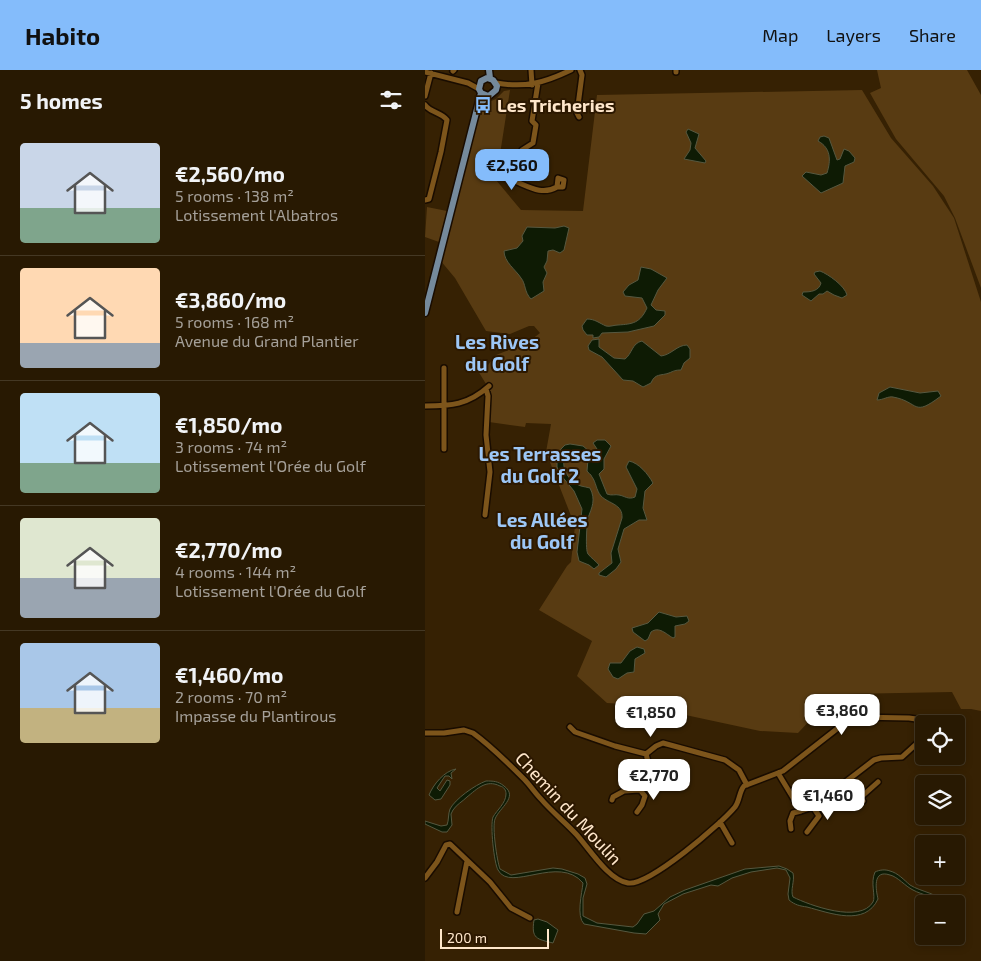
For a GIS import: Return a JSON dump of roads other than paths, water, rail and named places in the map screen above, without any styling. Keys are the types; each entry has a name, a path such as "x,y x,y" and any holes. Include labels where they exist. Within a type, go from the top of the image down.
{"main road":[{"path":"478,106 488,96 495,93 489,82 487,70"},
{"path":"425,313 460,169 478,106 480,91 489,82"},
{"path":"480,91 488,96"}],"street":[{"path":"531,70 535,84 532,121 536,125 533,143 522,150 517,182 533,190 549,191 557,186"},
{"path":"425,96 428,73 468,83 489,82 511,86 535,84 571,70"},
{"path":"579,117 577,113 582,75 580,70"},
{"path":"468,83 480,91"},
{"path":"425,105 431,111 443,115 447,120 429,199 425,200"},
{"path":"444,368 444,449"},
{"path":"426,406 445,406 465,402 487,388 486,435 490,472 485,515"},
{"path":"645,754 655,746 663,744 725,760 739,770 747,785 783,771 838,726 855,717 915,719"},
{"path":"570,727 575,732 645,754"},
{"name":"Chemin du Moulin","path":"425,733 464,730 473,733 523,778 540,799 576,834 607,870 625,882 635,882 693,847 737,804 742,789 747,785"},
{"path":"791,828 790,821 793,813 813,807 874,760 902,757 915,745"},
{"path":"640,790 647,778 649,766 645,754"},
{"path":"778,772 801,811"},
{"path":"847,781 861,800 878,782"},
{"path":"613,800 613,797 624,791 640,790"},
{"path":"637,812 645,796 640,790"},
{"path":"807,832 819,816 813,807"},
{"path":"720,822 732,843"},
{"path":"425,878 447,844 452,845 490,882 511,908 530,918"},
{"path":"457,912 467,861"}],"place":[{"name":"Les Tricheries","path":"483,105"}],"district":[{"name":"Les Rives du Golf","path":"497,352"},
{"name":"Les Terrasses du Golf 2","path":"540,464"},
{"name":"Les Allées du Golf","path":"542,530"}]}
